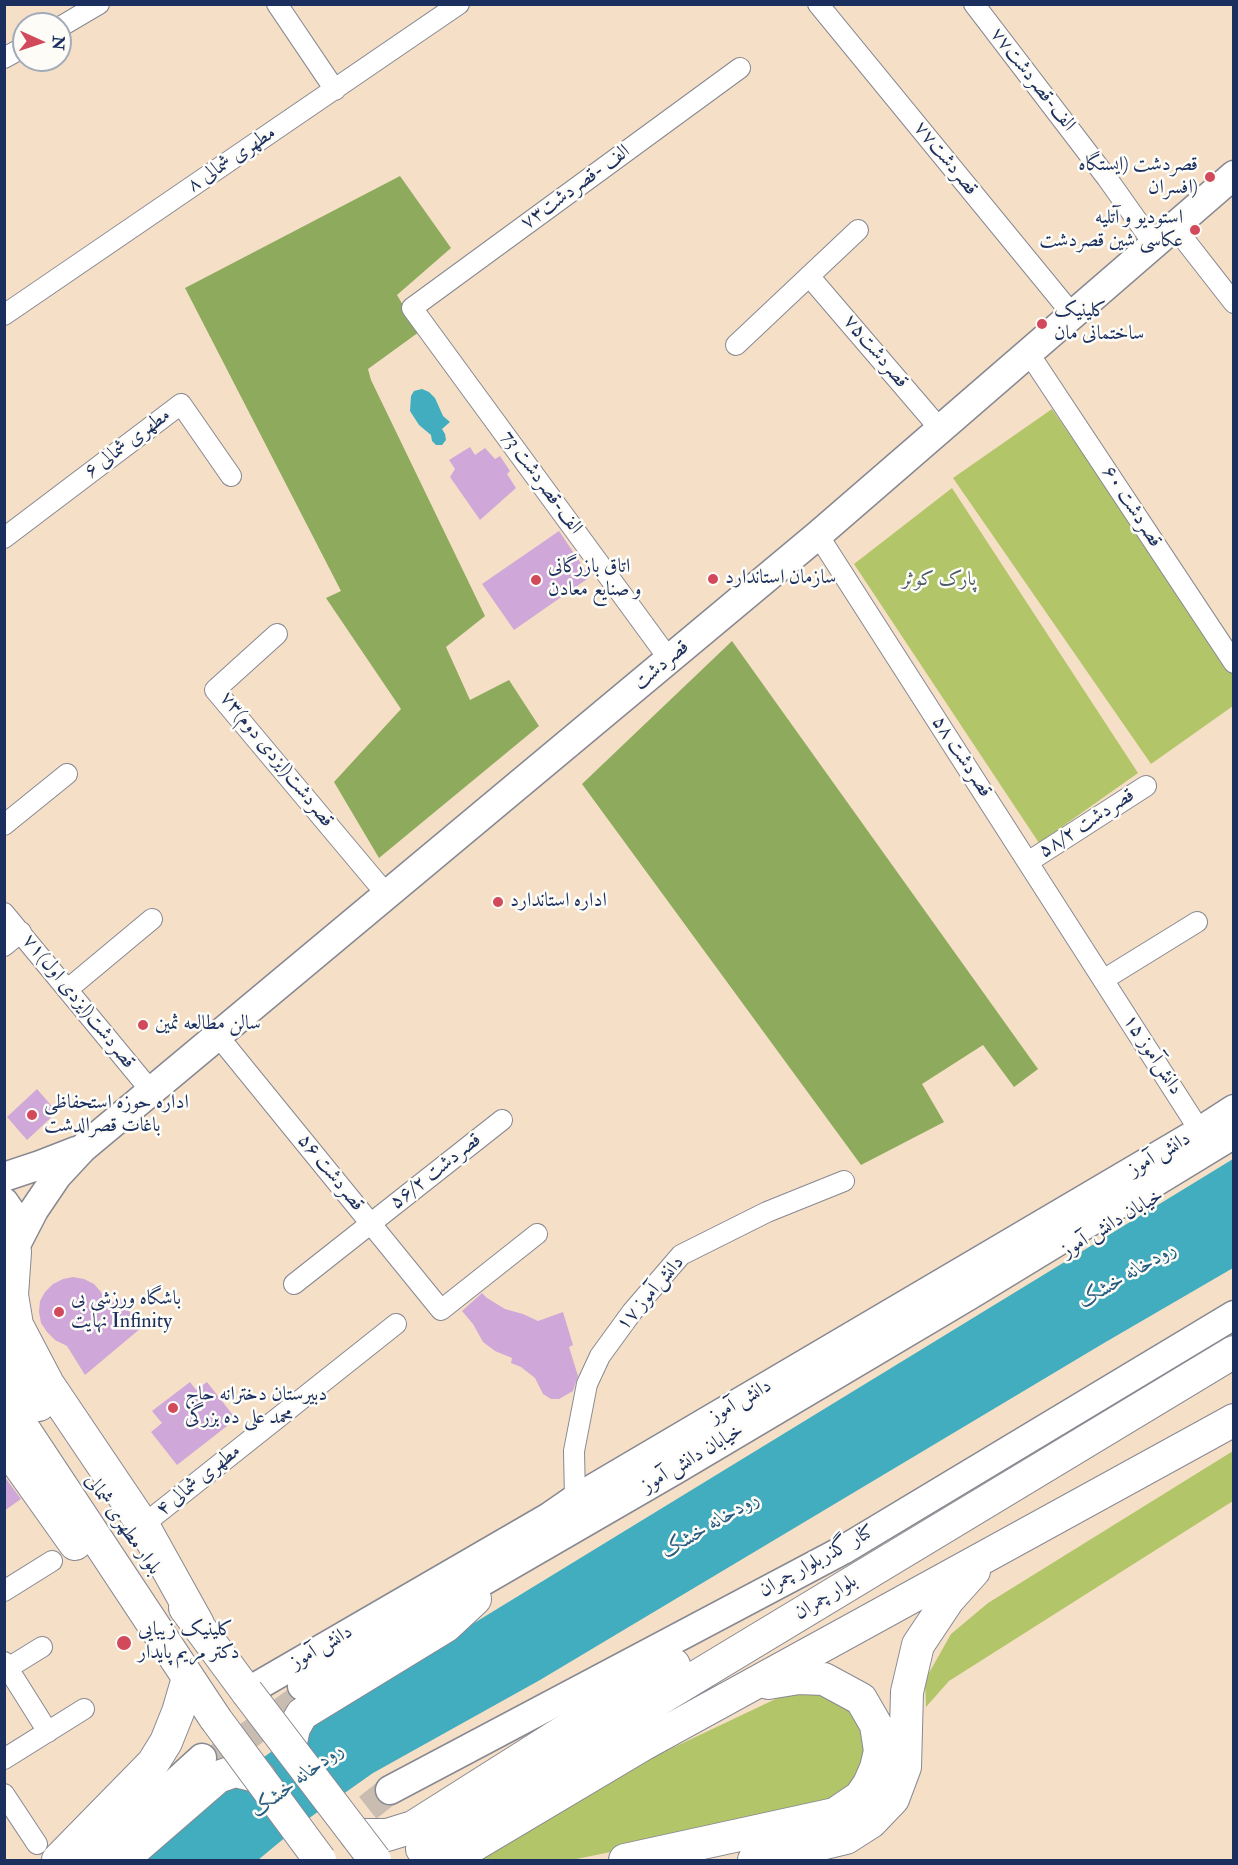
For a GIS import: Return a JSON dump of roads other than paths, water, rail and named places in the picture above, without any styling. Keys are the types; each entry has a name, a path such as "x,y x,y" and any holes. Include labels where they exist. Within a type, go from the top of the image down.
{"main road":[{"name":"قصردشت","path":"83,1148 819,535 1233,175"},
{"name":"دانش آموز","path":"247,1692 549,1516 1200,1131 1233,1109"},
{"name":"خیابان دانش آموز","path":"311,1693 675,1470 970,1295 1233,1134"},
{"path":"4,1177 83,1148"},
{"path":"12,1255 34,1210 57,1176 83,1148"},
{"name":"خیابان دانش آموز","path":"475,1599 997,1295 1233,1150"},
{"path":"4,1202 17,1221 12,1255 12,1294 17,1324 48,1384 144,1525 198,1624"},
{"name":"کنار گذربلوار چمران","path":"390,1790 843,1550 1233,1316"},
{"name":"بلوار چمران","path":"435,1855 555,1762 1233,1352"},
{"name":"بلوار مطهرى شمالى","path":"4,1353 142,1557 198,1624 375,1860"},
{"name":"بلوار مطهرى شمالى","path":"4,1399 214,1718 320,1860"},
{"name":"بلوار چمران","path":"435,1855 750,1687 1233,1420"},
{"path":"4,1444 106,1588 168,1649"},
{"path":"356,1835 387,1835 412,1827 620,1696 917,1526 971,1509"},
{"path":"754,1860 846,1838 870,1822 893,1799 904,1767 907,1692 918,1645 964,1580 997,1549"},
{"path":"290,1747 294,1728 311,1693 446,1626 475,1599"},
{"path":"47,1852 153,1763 166,1742 188,1678"},
{"path":"625,1860 836,1814 860,1797 876,1768 880,1751 876,1725 861,1699 824,1679 799,1678 750,1687"},
{"path":"204,1770 218,1777 235,1771 260,1777"},
{"path":"90,1860 204,1770"},
{"path":"104,1860 204,1770"},
{"path":"122,1860 204,1770"}],"street":[{"path":"72,20 99,4"},
{"path":"277,4 335,90"},
{"name":"۸ مطهری شمالی","path":"4,315 459,4"},
{"name":"قصردشت۷۷","path":"819,4 1072,314"},
{"name":"۷۷الف-قصردشت","path":"974,4 1107,178 1233,303"},
{"name":"الف -قصردشت۷۳","path":"412,308 740,68"},
{"path":"736,345 858,230"},
{"name":"قصردشت۷۵","path":"809,276 940,429"},
{"name":"73 الف-قصردشت","path":"412,308 669,659"},
{"name":"۶۰ قصردشت","path":"1028,352 1232,656"},
{"name":"۶ مطهری شمالی","path":"4,538 181,404 231,476"},
{"name":"قصردشت ۵۸","path":"819,535 1103,980"},
{"name":"۷۳قصردشت(ایزدی دوم)","path":"277,633 215,690 387,895"},
{"path":"4,825 68,774"},
{"name":"۵۸/۲ قصردشت","path":"1028,862 1146,786"},
{"name":"۷۱قصردشت(ایزدی اول)","path":"4,913 151,1091"},
{"path":"68,989 152,919"},
{"path":"1103,980 1197,921"},
{"path":"4,946 21,933"},
{"name":"دانش‌آموز ۱۵","path":"1103,980 1200,1131"},
{"name":"۵۶ قصردشت","path":"218,1036 441,1311 537,1234"},
{"name":"۵۶/۲ قصردشت","path":"294,1284 502,1120"},
{"name":"دانش‌آموز ۱۷","path":"575,1499 574,1450 587,1384 600,1356 632,1312 681,1255 767,1212 844,1181"},
{"name":"۴ مطهری شمالی","path":"144,1525 396,1324"},
{"path":"4,1591 52,1561"},
{"path":"42,1647 6,1665 48,1732"},
{"path":"4,1759 84,1709"},
{"path":"4,1794 47,1852"}],"water":[{"path":"422,389 435,398 443,416 450,422 442,429 446,440 442,445 436,445 432,441 431,435 419,425 410,411 411,396 414,391"},
{"name":"رودخانه خشک","path":"1233,1159 1233,1268 540,1680 373,1773 305,1821 258,1860 143,1860 254,1764 322,1716"}],"tunnel":[{"path":"206,1766 307,1693"},
{"path":"302,1860 390,1790"}],"place":[{"name":"قصردشت (ایستگاه افسران)","path":"1210,177"},
{"name":"استودیو و آتلیه عکاسی شین قصردشت","path":"1195,230"},
{"name":"کلینیک ساختمانی مان","path":"1042,324"},
{"name":"سازمان استاندارد","path":"713,579"},
{"name":"اتاق بازرگانی و صنایع معادن","path":"536,580"},
{"name":"اداره استاندارد","path":"498,902"},
{"name":"سالن مطالعه ثمین","path":"143,1025"},
{"name":"اداره حوزه استحفاظی باغات قصرالدشت","path":"32,1115"},
{"name":"باشگاه ورزشی بی نهایت Infinity","path":"59,1312"},
{"name":"دبیرستان دخترانه حاج محمد علی ده بزرگی","path":"173,1408"},
{"name":"کلینیک زیبایی دکتر مریم پایدار","path":"124,1643"}],"park label":[{"name":"پارک کوثر","path":"939,581"}]}
